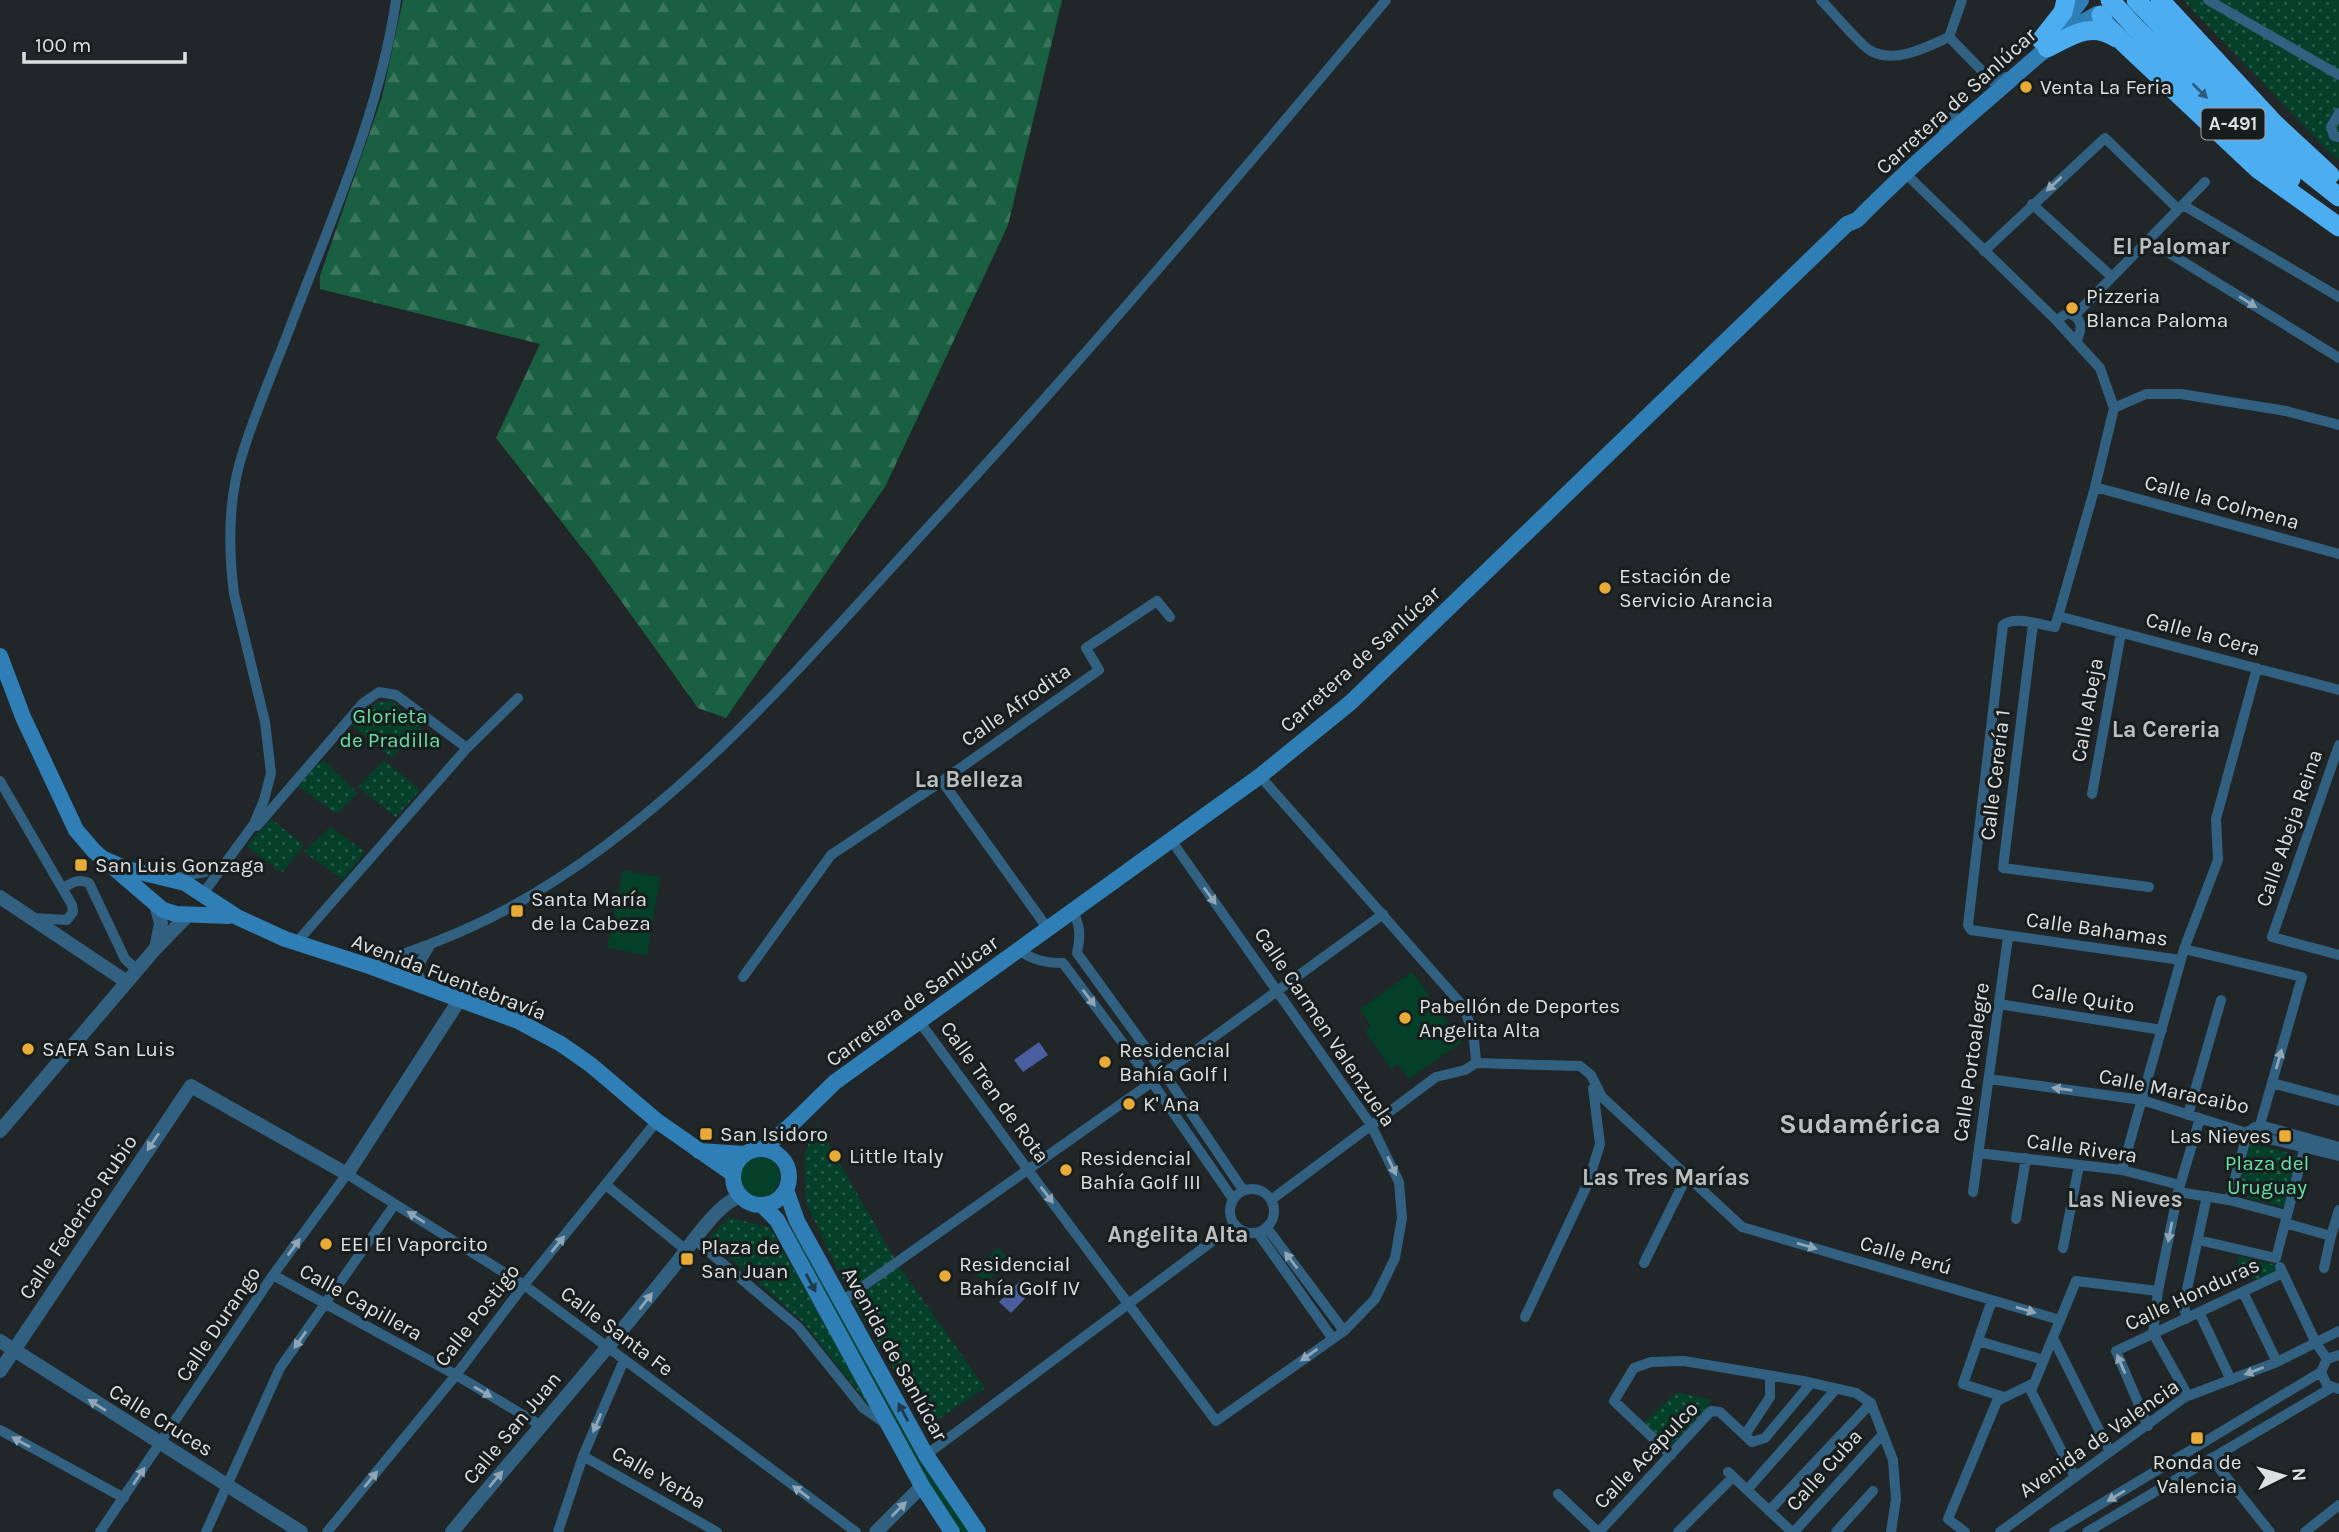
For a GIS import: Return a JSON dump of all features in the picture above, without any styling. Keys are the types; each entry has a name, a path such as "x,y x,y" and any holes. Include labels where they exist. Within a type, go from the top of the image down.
{"highway":[{"path":"2044,44 2063,12 2066,0"},
{"path":"2143,8 2339,182"},
{"name":"A-491","path":"2103,10 2143,8 2282,152 2339,197"},
{"name":"A-491","path":"2143,8 2273,164 2339,216"},
{"path":"2103,10 2105,24 2258,169 2339,227"},
{"path":"2044,44 2095,29 2106,32 2126,45"}],"main road":[{"name":"Carretera de Sanlúcar","path":"763,1149 835,1082 1260,776 1350,703 1847,225 1857,220 1905,173 2022,69 2082,0"},
{"path":"2082,0 2103,10"},
{"name":"Carretera de Sanlúcar","path":"1847,225 1853,211 1992,81 2044,44 2103,10"},
{"path":"0,656 23,717"},
{"path":"0,672 68,817 84,840 104,859 156,905 169,912 188,915 202,895 190,886 172,879 127,869 104,859"},
{"path":"0,685 23,717"},
{"path":"156,905 159,887 172,879"},
{"name":"Avenida Fuentebravía","path":"202,895 237,917 296,943 369,965 518,1021 561,1044 591,1065 657,1121 733,1174"},
{"name":"Avenida Fuentebravía","path":"188,915 237,917"},
{"path":"788,1168 778,1155 763,1149 745,1154 736,1164 734,1185 740,1197 752,1204 762,1205 778,1200 789,1181 792,1124"},
{"name":"Avenida Fuentebravía","path":"699,1150 745,1154"},
{"name":"Avenida de Sanlúcar","path":"786,1190 797,1222 926,1455 978,1532"},
{"name":"Avenida de Sanlúcar","path":"762,1205 783,1230 922,1486 953,1532"}],"street":[{"path":"248,834 264,800 271,773 267,731 234,594 230,551 232,505 242,454 382,75 396,0"},
{"path":"369,965 431,944 506,910 548,885 610,843 698,768 778,691 1007,441 1243,171 1387,0"},
{"path":"1821,0 1870,51 1890,55 1908,53 1949,37 1962,0"},
{"path":"2208,0 2339,75"},
{"path":"1949,37 1992,81 1998,82 2014,70 2022,69"},
{"path":"2339,113 2331,127 2334,136 2339,137"},
{"path":"1954,115 1942,134 1910,163 1905,173 2056,320 2100,368 2114,408 2095,487 2055,627 2034,624"},
{"path":"1984,251 2105,138 2181,207 2339,297"},
{"path":"2074,315 2205,182"},
{"path":"2032,204 2112,277"},
{"path":"2148,240 2339,358"},
{"path":"2056,320 2068,313 2074,315 2081,323 2081,332 2076,342"},
{"path":"2114,408 2146,394 2181,394 2286,411 2339,425"},
{"name":"Calle la Colmena","path":"2095,487 2339,554"},
{"name":"Calle Afrodita","path":"743,977 831,855 1099,670 1086,648 1157,601 1170,617"},
{"name":"Calle la Cera","path":"2058,616 2339,690"},
{"name":"Calle Bahamas","path":"2034,624 2015,620 2006,621 2003,625 1968,925 1970,930 2008,937 2183,954 2302,977 2272,1083"},
{"name":"Calle Cerería 1","path":"2034,624 2003,868 2149,887"},
{"name":"Calle Abeja","path":"2092,794 2121,633"},
{"path":"2122,1170 2183,954 2218,860 2216,819 2257,668"},
{"path":"202,895 248,834 363,703 379,692 396,695 467,748"},
{"path":"296,943 467,748 518,698"},
{"name":"Calle Abeja Reina","path":"2339,745 2272,937 2339,955"},
{"path":"271,773 277,783 289,787"},
{"path":"1260,776 1462,1005 1473,1031 1476,1063"},
{"path":"942,780 1048,929"},
{"path":"0,782 72,905 73,912 67,920 26,916"},
{"name":"Calle Carmen Valenzuela","path":"1171,840 1371,1125 1399,1182 1402,1218 1395,1258 1376,1299 1333,1339 1216,1421"},
{"path":"172,879 205,872 226,862"},
{"path":"63,888 76,880 89,883 125,960 137,971"},
{"path":"0,897 127,982"},
{"path":"155,949 161,923 156,905"},
{"path":"1018,950 1033,960 1063,963 1077,953 1081,938 1080,926 1073,911"},
{"path":"842,1301 1152,1082 1382,914"},
{"path":"0,1131 155,949 188,915"},
{"name":"Calle Portoalegre","path":"1973,1192 2008,937"},
{"path":"428,987 418,974 419,963 431,944"},
{"path":"404,953 419,963"},
{"path":"1077,953 1164,1073 1243,1190"},
{"path":"1063,963 1152,1082 1233,1199"},
{"path":"347,1174 460,999"},
{"path":"2188,1396 2153,1334 2158,1290 2221,1000"},
{"name":"Calle Quito","path":"1999,1004 2162,1030"},
{"name":"Calle Tren de Rota","path":"919,1021 1216,1421"},
{"path":"1271,1200 1436,1077 1465,1070 1476,1063 1580,1066 1591,1075 1602,1097 1687,1176 1644,1263"},
{"path":"1525,1317 1588,1183 1600,1144 1591,1075"},
{"name":"Calle Maracaibo","path":"1989,1079 2142,1101 2248,1132 2260,1125 2305,1143"},
{"path":"2260,1125 2272,1083 2339,1101"},
{"name":"Calle Federico Rubio","path":"0,1371 191,1086 347,1174"},
{"name":"Calle Postigo","path":"327,1532 456,1376 524,1285 657,1121"},
{"path":"2332,1236 2229,1200 2248,1132 2339,1147"},
{"path":"2305,1143 2339,1156"},
{"path":"2305,1143 2276,1258 2316,1343 2327,1359"},
{"name":"Calle Rivera","path":"1978,1153 2122,1170 2179,1189 2229,1200"},
{"path":"2016,1219 2026,1158"},
{"path":"2063,1248 2079,1165"},
{"name":"Calle Santa Fe","path":"347,1174 524,1285 607,1350 856,1532"},
{"name":"Calle Durango","path":"100,1532 273,1275 347,1174"},
{"name":"Calle Perú","path":"1687,1176 1742,1227 2060,1320"},
{"path":"606,1185 798,1327 863,1408 889,1426"},
{"path":"1253,1189 1265,1193 1271,1200 1274,1217 1262,1231 1248,1234 1234,1225 1230,1217 1229,1208 1233,1199 1243,1190 1253,1189"},
{"path":"2186,1318 2184,1303 2207,1196"},
{"name":"Calle San Juan","path":"452,1532 540,1425 607,1350 690,1245 727,1202 740,1197"},
{"path":"206,1532 280,1368 395,1204"},
{"path":"2324,1268 2339,1210"},
{"path":"926,1455 1234,1225"},
{"path":"1262,1231 1343,1331"},
{"path":"1262,1231 1333,1339"},
{"path":"2198,1240 2276,1258"},
{"name":"Calle Honduras","path":"2148,1426 2116,1351 2283,1273"},
{"name":"Calle Capillera","path":"273,1275 540,1425"},
{"path":"2075,1477 2031,1391 2076,1281 2158,1290"},
{"path":"2243,1292 2277,1362"},
{"path":"1992,1300 1964,1384 2004,1397"},
{"path":"2199,1312 2231,1380"},
{"name":"Avenida de Valencia","path":"2000,1532 2188,1396 2277,1362 2339,1331"},
{"path":"2053,1338 2110,1452"},
{"name":"Calle Cruces","path":"0,1341 301,1532"},
{"path":"1978,1341 2044,1360"},
{"path":"2054,1532 2321,1373 2327,1359 2339,1355"},
{"path":"558,1532 583,1456 624,1360"},
{"path":"1671,1455 1614,1401 1634,1368 1651,1362 1684,1361 1856,1393 1871,1403 1893,1460 1895,1499 1891,1532"},
{"path":"2087,1532 2211,1458 2335,1389 2324,1382 2321,1373"},
{"path":"1770,1376 1770,1397 1745,1435 1752,1442 1765,1438 1811,1383"},
{"path":"1965,1532 1948,1519 1997,1401 2034,1383"},
{"path":"1747,1490 1836,1389"},
{"path":"1769,1511 1871,1403"},
{"name":"Calle Acapulco","path":"1598,1532 1711,1411 1720,1412 1745,1435"},
{"path":"0,1430 124,1499"},
{"name":"Calle Cuba","path":"1793,1532 1883,1434"},
{"name":"Calle Yerba","path":"583,1456 716,1532"},
{"path":"2211,1458 2270,1532"},
{"path":"1678,1532 1731,1475 1793,1532"},
{"path":"876,1532 922,1486"},
{"path":"1836,1532 1873,1492"},
{"path":"1558,1494 1598,1532"},
{"path":"2305,1532 2339,1505"}],"green space":[{"path":"403,0 1062,0 1008,225 885,487 726,718 698,708 593,562 496,438 540,344 320,289 320,276 382,97"},
{"path":"2183,0 2339,0 2339,160 2330,153"},
{"name":"Glorieta de Pradilla","path":"392,701 422,729 391,758 352,725 377,702"},
{"path":"323,760 358,793 337,814 296,785"},
{"path":"384,760 420,790 396,817 358,787"},
{"path":"271,819 304,845 282,873 246,846"},
{"path":"331,827 365,852 343,880 304,852"},
{"path":"623,870 660,877 647,955 607,948"},
{"name":"Pabellón de Deportes Angelita Alta","path":"1412,972 1462,1042 1409,1079 1398,1064 1391,1069 1365,1031 1371,1026 1360,1009"},
{"path":"817,1124 897,1263 985,1388 928,1426 850,1297 806,1202 805,1153"},
{"name":"Plaza del Uruguay","path":"2250,1143 2297,1155 2284,1207 2237,1195"},
{"path":"760,1157 774,1163 780,1177 774,1191 760,1197 746,1191 740,1177 746,1163"},
{"path":"729,1217 770,1228 872,1406 803,1322 708,1239"},
{"path":"798,1230 972,1532 962,1532 927,1481 791,1234"},
{"path":"998,1248 1010,1260 986,1283 974,1271"},
{"path":"2239,1256 2276,1265 2278,1271 2256,1279 2237,1270"},
{"path":"1677,1392 1711,1400 1706,1409 1671,1446 1643,1424"}],"water":[{"path":"1039,1042 1048,1055 1023,1072 1014,1060"},
{"path":"1021,1280 1032,1291 1011,1313 999,1302"}],"place":[{"name":"Venta La Feria","path":"2026,87"},
{"name":"Pizzeria Blanca Paloma","path":"2072,308"},
{"name":"Estación de Servicio Arancia","path":"1605,588"},
{"name":"San Luis Gonzaga","path":"81,865"},
{"name":"Santa María de la Cabeza","path":"517,911"},
{"name":"Pabellón de Deportes Angelita Alta","path":"1405,1018"},
{"name":"SAFA San Luis","path":"28,1049"},
{"name":"Residencial Bahía Golf I","path":"1105,1062"},
{"name":"K' Ana","path":"1129,1104"},
{"name":"San Isidoro","path":"706,1134"},
{"name":"Las Nieves","path":"2285,1136"},
{"name":"Little Italy","path":"835,1156"},
{"name":"Residencial Bahía Golf III","path":"1066,1170"},
{"name":"EEI El Vaporcito","path":"326,1244"},
{"name":"Plaza de San Juan","path":"687,1259"},
{"name":"Residencial Bahía Golf IV","path":"945,1276"},
{"name":"Ronda de Valencia","path":"2197,1438"}],"district":[{"name":"El Palomar","path":"2171,246"},
{"name":"La Cereria","path":"2166,729"},
{"name":"La Belleza","path":"969,779"},
{"name":"Sudamérica","path":"1860,1123"},
{"name":"Las Tres Marías","path":"1666,1177"},
{"name":"Las Nieves","path":"2125,1199"},
{"name":"Angelita Alta","path":"1178,1234"}]}
